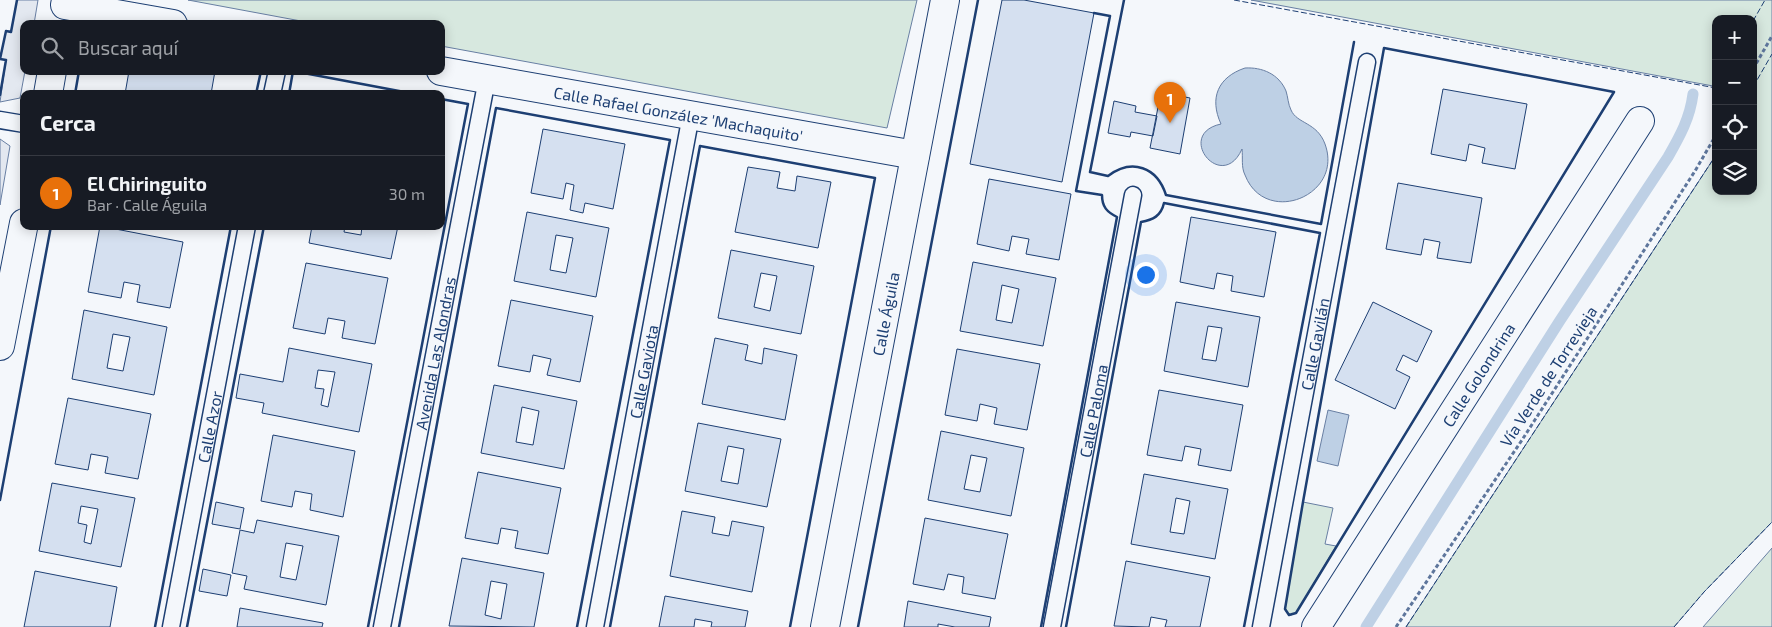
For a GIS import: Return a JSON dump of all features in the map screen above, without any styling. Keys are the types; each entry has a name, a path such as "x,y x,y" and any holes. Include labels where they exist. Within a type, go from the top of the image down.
{"street":[{"name":"Calle Águila","path":"825,627 945,0"},
{"path":"64,9 144,20"},
{"name":"Calle Rafael González 'Machaquito'","path":"445,72 915,155"},
{"path":"49,90 51,75"},
{"name":"Calle Golondrina","path":"1316,627 1640,121"},
{"path":"0,346 7,272 21,230"}],"lane":[{"name":"Calle Gavilán","path":"1261,627 1367,62"},
{"path":"273,90 276,75"},
{"name":"Avenida Las Alondras","path":"382,627 487,79"},
{"name":"Calle Gaviota","path":"595,627 691,115"},
{"path":"0,120 20,123"},
{"name":"Calle Paloma","path":"1052,627 1133,195"},
{"name":"Calle Azor","path":"171,627 246,230"}],"path":[{"path":"1757,62 1772,36"},
{"name":"Vía Verde de Torrevieja","path":"1396,627 1522,440 1690,180 1712,142"}],"shaded area":[{"path":"17,0 38,0 35,20 20,20 20,75 24,75 20,98 0,102 6,60 0,59 6,31 11,31"},
{"path":"188,0 917,0 887,128 445,47 445,20 296,20"},
{"path":"1251,0 1772,0 1772,522 1704,592 1674,627 1406,627 1712,161 1712,195 1757,195 1757,15 1712,15 1712,86"},
{"path":"0,139 10,146 0,205"},
{"path":"1303,502 1333,508 1325,544 1336,546 1296,613 1291,615 1285,609"},
{"path":"1772,548 1772,627 1703,627"}],"water":[{"path":"1245,68 1264,70 1279,80 1286,91 1290,108 1294,115 1317,131 1325,144 1328,162 1323,178 1313,190 1300,198 1284,202 1269,199 1255,191 1244,172 1242,149 1233,161 1224,165 1214,164 1206,157 1202,148 1202,138 1208,130 1221,124 1216,106 1218,90 1228,77"},
{"path":"1328,410 1349,415 1338,466 1317,461"}],"building":[{"path":"1002,0 1024,0 1094,13 1062,182 970,164"},
{"path":"128,75 214,75 212,90 126,90"},
{"path":"1443,89 1527,104 1515,169 1482,163 1485,148 1469,144 1466,161 1431,154"},
{"path":"1161,92 1190,98 1180,154 1150,148"},
{"path":"1114,101 1136,106 1135,112 1157,116 1153,136 1131,132 1130,137 1108,133"},
{"path":"543,129 625,144 613,209 585,203 583,213 570,210 574,185 566,183 563,199 531,193"},
{"path":"748,167 780,172 777,188 795,191 797,176 831,182 818,248 735,232"},
{"path":"989,179 1071,194 1059,260 1026,254 1029,239 1012,236 1009,251 977,244"},
{"path":"1398,183 1482,198 1471,263 1437,258 1440,242 1424,239 1421,255 1386,249"},
{"path":"527,212 609,228 596,297 514,281","holes":["556,235 573,238 566,273 550,270"]},
{"path":"1191,217 1276,232 1264,297 1231,291 1233,276 1217,273 1214,289 1180,282"},
{"path":"99,230 121,230 183,242 170,308 137,302 140,285 124,282 121,298 88,292"},
{"path":"311,230 344,230 344,232 361,235 362,230 397,230 391,259 309,243"},
{"path":"731,250 814,266 801,334 718,318","holes":["761,273 777,276 770,311 754,307"]},
{"path":"973,262 1056,278 1043,346 960,331","holes":["1002,285 1019,289 1012,323 996,320"]},
{"path":"306,263 388,278 375,344 342,338 345,321 328,318 325,334 293,328"},
{"path":"511,300 593,316 580,382 547,375 551,359 533,355 530,372 498,366"},
{"path":"1176,302 1260,317 1248,387 1164,371","holes":["1208,326 1222,328 1216,361 1202,359"]},
{"path":"1373,302 1432,331 1417,362 1403,355 1396,370 1410,377 1395,409 1335,380"},
{"path":"84,310 167,327 154,395 72,379","holes":["113,334 130,337 123,371 107,368"]},
{"path":"715,338 748,345 745,360 762,364 764,348 797,355 785,420 702,404"},
{"path":"289,348 372,364 359,432 262,413 264,403 236,398 240,374 283,382","holes":["318,370 335,372 328,407 321,405 324,389 315,388"]},
{"path":"957,349 1040,364 1027,430 994,424 997,408 980,404 977,421 945,415"},
{"path":"494,385 577,401 564,469 481,453","holes":["522,407 539,411 533,445 516,442"]},
{"path":"1159,390 1243,405 1231,471 1198,465 1201,449 1185,446 1182,461 1147,455"},
{"path":"68,398 151,414 138,479 105,473 108,457 91,454 88,470 55,464"},
{"path":"698,423 781,439 767,507 685,491","holes":["728,446 744,449 738,484 721,481"]},
{"path":"941,431 1024,448 1011,516 928,500","holes":["971,455 987,458 980,492 964,489"]},
{"path":"273,435 355,451 343,517 310,510 312,494 295,491 292,507 261,501"},
{"path":"478,472 561,488 548,554 515,548 518,531 501,528 498,544 465,538"},
{"path":"1144,474 1228,489 1215,559 1131,544","holes":["1176,498 1190,501 1184,534 1170,532"]},
{"path":"52,483 135,498 121,567 39,551","holes":["81,506 98,509 91,544 84,542 87,525 78,523"]},
{"path":"216,502 244,508 240,529 212,524"},
{"path":"682,511 715,517 712,533 729,536 732,521 764,527 752,592 670,576"},
{"path":"925,518 1008,534 995,599 962,593 964,577 948,574 944,590 913,584"},
{"path":"257,520 339,536 326,605 244,589 247,576 232,573 240,530 254,533","holes":["286,543 303,546 296,580 280,577"]},
{"path":"462,558 544,573 534,627 449,626","holes":["491,581 507,584 501,619 485,615"]},
{"path":"1126,561 1210,577 1200,627 1165,627 1167,620 1151,617 1149,627 1114,626"},
{"path":"203,569 231,575 227,596 199,591"},
{"path":"35,571 117,587 110,627 24,627"},
{"path":"665,596 748,611 745,627 711,627 712,622 695,619 694,627 659,627"},
{"path":"908,601 991,617 989,627 955,627 938,624 938,627 904,627"},
{"path":"240,608 323,623 322,627 237,627"}],"waterway":[{"path":"1366,627 1559,322 1668,157 1687,119 1693,94"}],"fence":[{"path":"1234,0 1712,87"},
{"path":"1756,15 1765,0"},
{"path":"1757,80 1772,54"},
{"path":"1406,627 1712,161"},
{"path":"1674,627 1704,592 1772,522"}],"wall":[{"path":"0,95 6,60 0,59 6,31 11,32 17,0"},
{"path":"858,627 978,0"},
{"path":"1124,0 1090,172 1108,176 1126,167 1143,168 1157,178 1166,195 1321,224 1354,42"},
{"path":"1041,627 1117,217 1106,209 1102,195 1076,191 1110,16 1094,13"},
{"path":"1384,48 1614,92 1296,613 1289,615 1285,609 1384,48"},
{"path":"76,90 78,75"},
{"path":"257,90 260,75"},
{"path":"290,90 292,75"},
{"path":"314,75 394,90"},
{"path":"445,100 468,104 445,224"},
{"path":"399,627 496,108 670,140 577,627"},
{"path":"610,627 700,146 875,178 790,627"},
{"path":"1066,627 1141,222 1156,217 1164,203 1320,233 1244,627"},
{"path":"0,500 50,230"},
{"path":"155,627 230,230"},
{"path":"187,627 263,230"},
{"path":"368,627 444,230"}],"place":[{"name":"El Chiringuito","path":"1170,123"}]}
